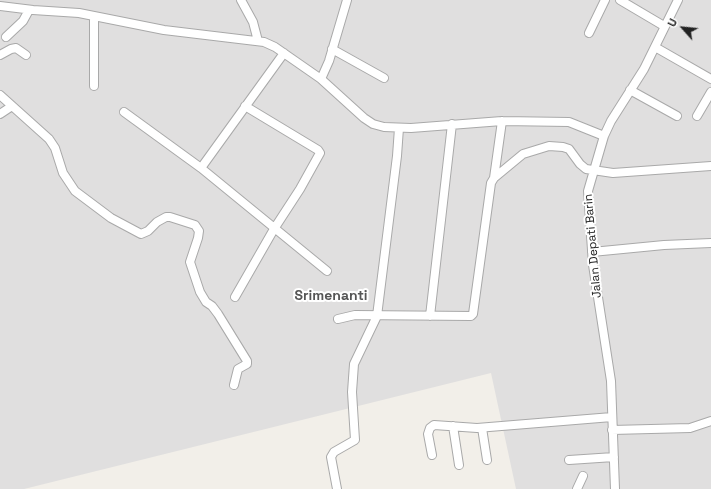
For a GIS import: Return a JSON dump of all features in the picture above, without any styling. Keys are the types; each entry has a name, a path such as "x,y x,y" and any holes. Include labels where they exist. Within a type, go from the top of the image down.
{"street":[{"path":"241,0 253,22 258,41"},
{"path":"321,79 347,0"},
{"path":"589,33 605,0"},
{"path":"620,0 664,26"},
{"name":"Jalan Depati Barin","path":"615,489 611,382 600,318 592,252 588,191 604,136 611,121 655,47 678,0"},
{"path":"0,6 29,10 78,13 164,30 211,37 258,41 275,47 284,53 321,79 342,99 374,124 384,127 399,128 502,121 569,122 604,136"},
{"path":"6,37 24,21 29,10"},
{"path":"94,16 94,86"},
{"path":"655,47 711,78"},
{"path":"0,55 10,49 16,48 26,55"},
{"path":"332,49 384,78"},
{"path":"201,168 284,53"},
{"path":"630,90 677,116"},
{"path":"697,116 711,92"},
{"path":"0,95 52,144 62,173 75,191 111,218 141,234 148,231 157,222 166,217 195,225 199,231 190,262 195,279 206,302 212,306 247,361 247,364 238,369 234,385"},
{"path":"0,114 12,106"},
{"path":"235,297 320,153 318,150 245,106"},
{"path":"124,112 201,168 327,271"},
{"path":"494,178 502,121"},
{"path":"430,316 452,124"},
{"path":"337,489 332,454 355,440 352,392 354,364 377,316 397,156 399,128"},
{"path":"338,319 355,315 471,316 473,314 491,183 494,178 523,154 549,146 566,148 584,167 613,173 711,166"},
{"path":"592,252 664,245 711,243"},
{"path":"432,455 428,440 430,428 434,425 482,428 612,417"},
{"path":"612,430 690,428 711,421"},
{"path":"453,426 459,465"},
{"path":"482,428 486,460"},
{"path":"569,460 614,457"},
{"path":"577,489 583,476"}],"shaded area":[{"path":"0,0 711,0 711,489 516,489 491,373 24,489 0,489"}],"district":[{"name":"Srimenanti","path":"331,296"}]}
